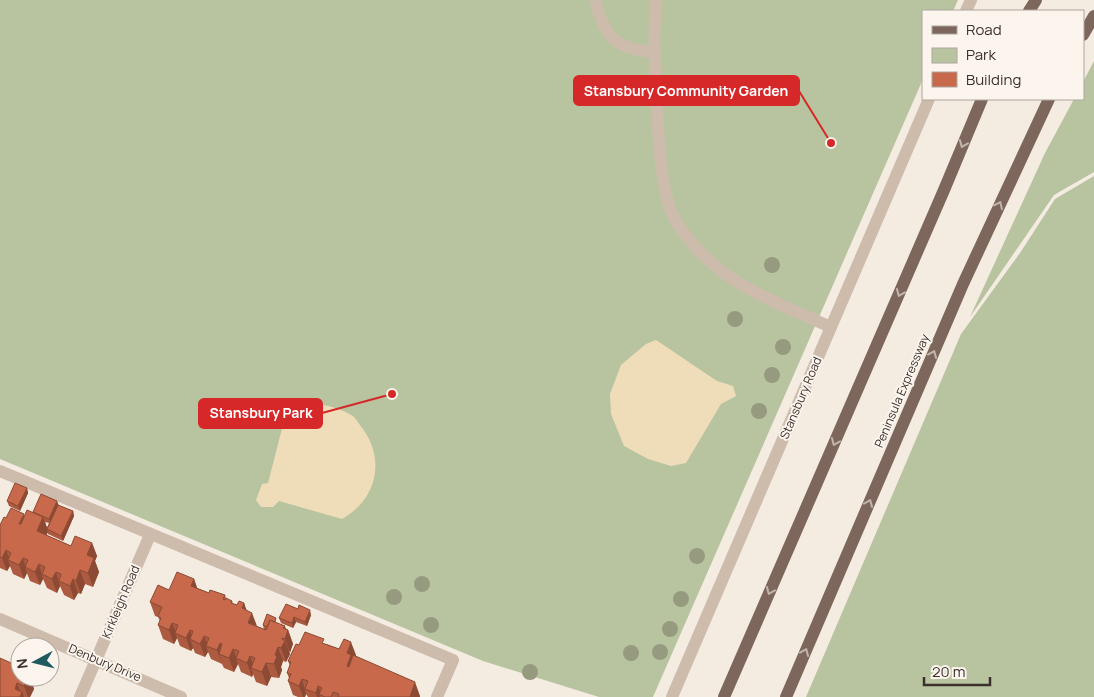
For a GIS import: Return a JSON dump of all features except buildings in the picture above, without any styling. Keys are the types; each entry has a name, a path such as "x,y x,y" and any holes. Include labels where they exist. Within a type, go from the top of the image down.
{"main road":[{"path":"1084,32 1094,16"},
{"path":"724,697 982,100"},
{"name":"Peninsula Expressway","path":"786,697 963,284 1049,100"}],"street":[{"path":"595,0 601,21 611,38 631,49 655,52"},
{"path":"656,0 655,90 663,183 670,211 694,247 714,266 739,284 783,307 831,327"},
{"name":"Stansbury Road","path":"672,697 929,100"},
{"path":"0,471 453,660 437,697"},
{"name":"Kirkleigh Road","path":"80,697 150,534"},
{"name":"Denbury Drive","path":"0,619 181,697"}],"green space":[{"path":"0,0 958,0 953,10 922,10 922,81 653,697 599,697 483,661 0,459"},
{"path":"1094,61 1094,172 1054,195 970,317 1045,153 1073,100 1084,100 1084,80"},
{"path":"1094,176 1094,697 806,697 961,334 1020,253 1055,199"}],"sand":[{"path":"656,340 717,381 733,386 736,396 721,404 686,463 671,466 648,459 624,446 611,414 610,394 621,365 646,344"},
{"path":"321,404 354,417 370,441 375,467 370,491 354,511 342,519 279,501 273,507 261,507 256,500 262,484 268,483 286,413 301,406"}],"place":[{"name":"Stansbury Community Garden","path":"831,143"},
{"name":"Stansbury Park","path":"392,394"}]}
